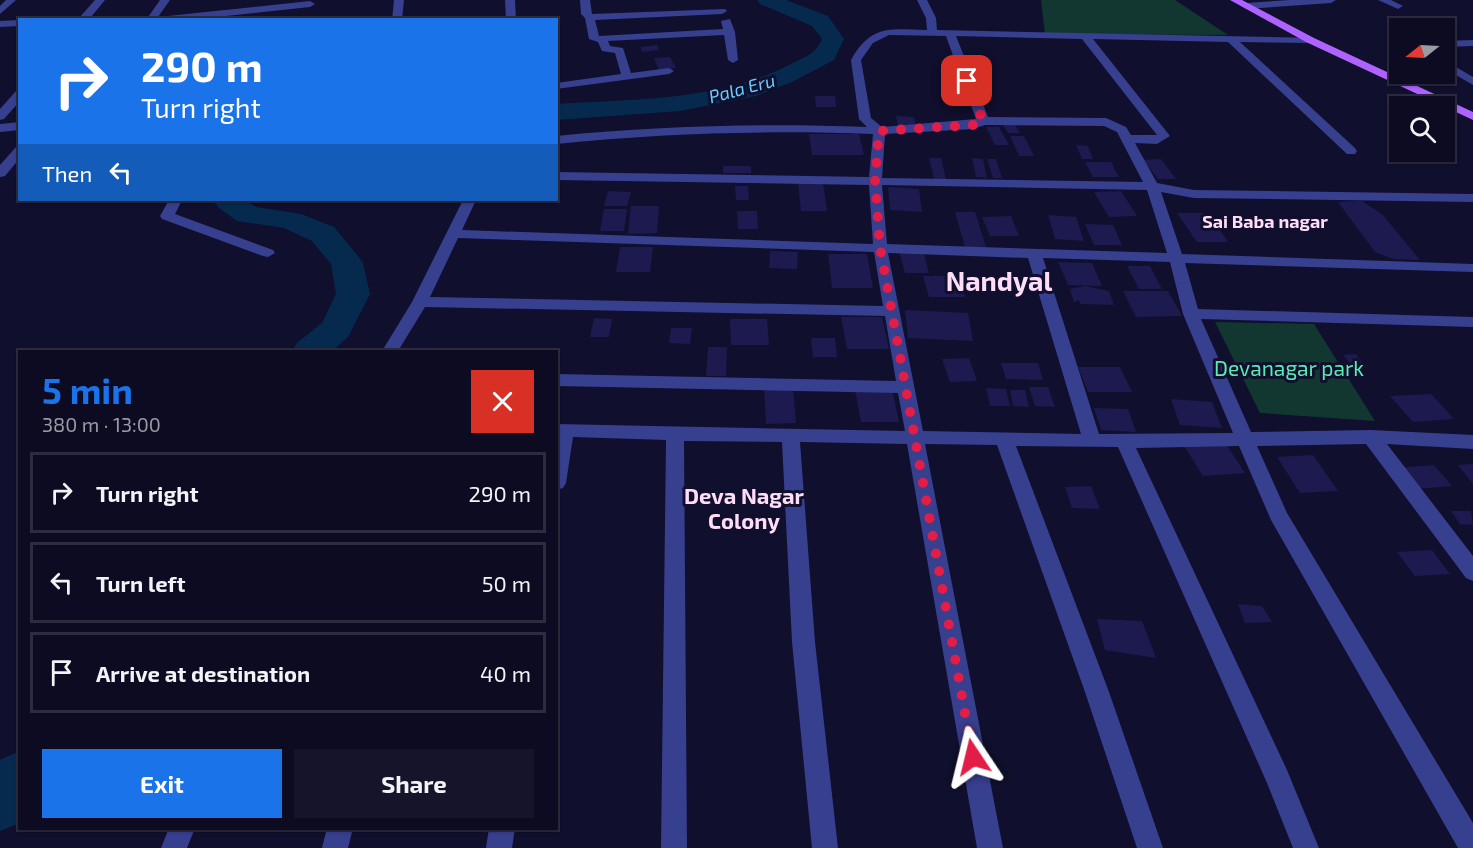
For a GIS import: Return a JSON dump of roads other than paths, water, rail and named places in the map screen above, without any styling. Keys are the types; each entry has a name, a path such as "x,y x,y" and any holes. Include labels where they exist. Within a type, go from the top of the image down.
{"main road":[{"path":"1235,0 1310,40 1473,116"}],"street":[{"path":"0,11 11,0"},
{"path":"84,18 100,0"},
{"path":"152,18 165,0"},
{"path":"218,17 226,0"},
{"path":"397,18 399,0"},
{"path":"510,0 511,18"},
{"path":"585,0 586,14 590,17 594,39 730,32"},
{"path":"716,0 730,32 728,46 733,60"},
{"path":"922,0 931,18 932,33"},
{"path":"1246,6 1331,0"},
{"path":"1383,0 1398,6"},
{"path":"198,18 310,5"},
{"path":"590,17 722,11"},
{"path":"0,24 18,22"},
{"path":"879,131 865,119 856,60 865,44 877,33 1310,40"},
{"path":"950,34 983,121"},
{"path":"666,35 670,49"},
{"path":"1085,36 1164,136 1157,140 1127,139"},
{"path":"602,39 606,49 619,50 627,77"},
{"path":"1231,39 1352,151"},
{"path":"1455,44 1473,44"},
{"path":"1455,70 1473,82"},
{"path":"558,86 669,72"},
{"path":"0,116 18,95"},
{"path":"558,140 646,130 840,129 879,131 973,125 983,121 1106,122 1122,130 1152,186 1176,258 1191,314 1278,515 1473,848"},
{"path":"0,128 18,126"},
{"path":"879,131 875,180 880,247 990,848"},
{"path":"0,172 18,152"},
{"path":"558,176 1152,186 1194,194 1473,198"},
{"path":"174,201 167,216 268,253"},
{"path":"391,350 420,302 469,201"},
{"path":"453,234 1473,268"},
{"path":"1034,253 1092,441"},
{"path":"420,302 892,311"},
{"path":"1191,314 1473,322"},
{"path":"558,380 905,387"},
{"path":"558,462 561,430 1092,441 1371,437 1473,442"},
{"path":"674,848 675,434"},
{"path":"791,435 793,504 813,749 825,848"},
{"path":"1371,437 1473,572"},
{"path":"1004,439 1093,681 1150,848"},
{"path":"1124,441 1278,780 1306,848"},
{"path":"174,848 181,830"},
{"path":"335,848 340,830"},
{"path":"499,848 502,830"}],"waterway":[{"name":"Pala Eru","path":"558,112 680,103 747,91 784,77 826,55 833,39 820,21 767,0"},
{"name":"Pala Eru","path":"230,201 248,215 290,220 323,234 347,263 353,294 336,329 311,350"},
{"name":"Pala Eru","path":"0,803 18,780"}],"district":[{"name":"Sai Baba nagar","path":"1265,222"},
{"name":"Nandyal","path":"999,282"},
{"name":"Deva Nagar Colony","path":"744,508"}],"park label":[{"name":"Devanagar park","path":"1289,369"}]}
